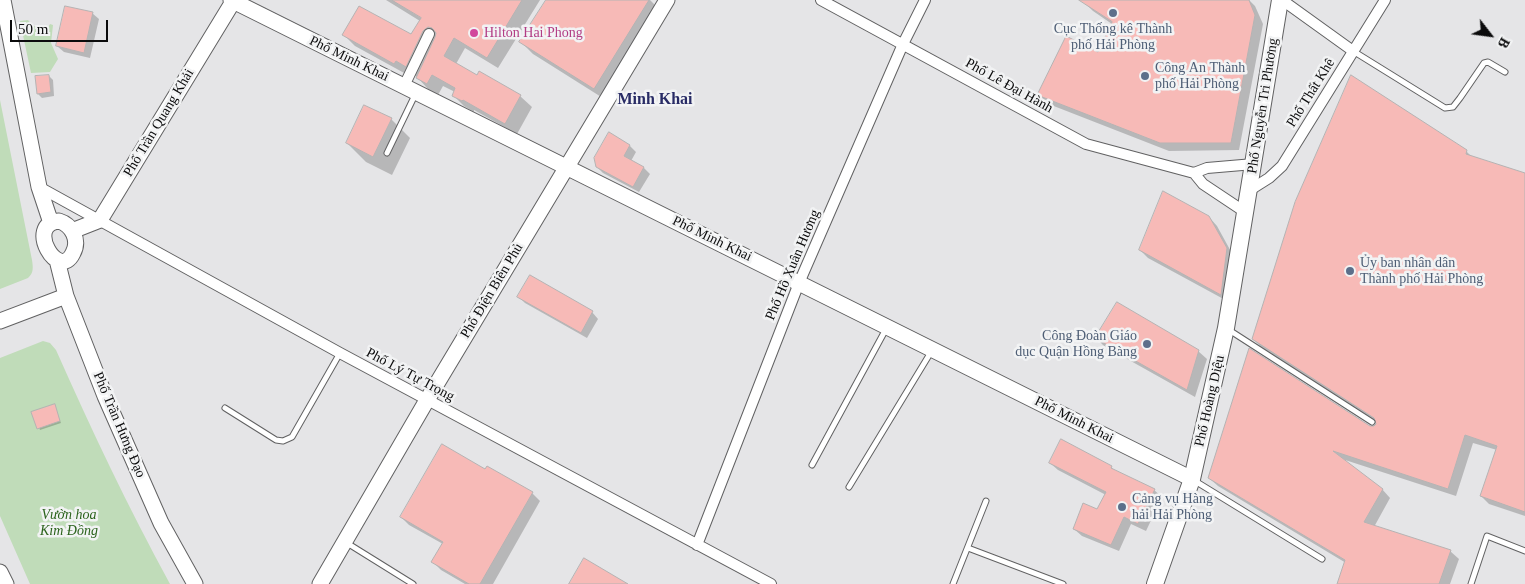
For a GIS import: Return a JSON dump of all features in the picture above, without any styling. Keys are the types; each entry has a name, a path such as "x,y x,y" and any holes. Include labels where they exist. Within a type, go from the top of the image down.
{"main road":[{"name":"Phố Nguyễn Tri Phương","path":"1246,212 1281,0"},
{"name":"Phố Hoàng Diệu","path":"1155,584 1192,479 1226,328 1246,212"}],"street":[{"path":"3,0 39,187 51,224"},
{"name":"Phố Minh Khai","path":"233,0 1192,479"},
{"name":"Phố Trần Quang Khải","path":"100,220 233,0"},
{"name":"Phố Điện Biên Phủ","path":"320,584 427,400 667,0"},
{"name":"Phố Lê Đại Hành","path":"822,0 1086,144 1194,173 1203,184 1246,212"},
{"name":"Phố Hồ Xuân Hương","path":"697,545 799,283 903,44 925,0"},
{"path":"1281,0 1353,51"},
{"name":"Phố Thất Khê","path":"1250,190 1269,178 1282,166 1385,0"},
{"path":"410,89 429,34"},
{"name":"Phố Lê Đại Hành","path":"1194,173 1207,168 1254,164"},
{"name":"Phố Lý Tự Trọng","path":"39,187 340,353 771,584"},
{"path":"72,231 100,220"},
{"path":"55,222 62,222 72,231 75,244 74,252 66,260 57,260 49,254 44,242 46,229 55,222"},
{"name":"Phố Trần Hưng Đạo","path":"57,260 66,296 105,396 161,523 195,584"},
{"path":"0,321 66,296"},
{"path":"0,572 6,584"}],"lane":[{"path":"1353,51 1445,108 1452,107 1460,98 1484,63 1488,62 1505,72"},
{"path":"387,153 410,89"},
{"path":"812,465 888,327"},
{"path":"1226,328 1372,422"},
{"path":"849,487 932,349"},
{"path":"225,408 276,440 284,442 292,437 340,353"},
{"path":"1192,479 1322,559"},
{"path":"953,584 986,501"},
{"path":"1472,584 1487,536 1525,551"},
{"path":"344,542 413,584"},
{"path":"968,548 1063,584"}],"green space":[{"path":"28,20 32,25 43,30 47,29 50,24 53,25 51,43 58,59 50,72 31,73 20,21"},
{"path":"0,100 33,267 28,278 0,289"},
{"name":"Vườn hoa Kim Đồng","path":"43,341 50,343 56,350 110,468 170,584 30,584 0,516 0,358"}],"building":[{"path":"392,0 522,0 487,58 454,38 444,56 477,75 479,71 521,95 505,124 463,100 452,96 455,88 432,75 427,84 416,78 435,37 436,33 432,28 428,27 423,31 406,67 396,61 394,64 342,35 359,6 411,34 421,18"},
{"path":"546,0 649,0 594,89 519,42"},
{"name":"Công An Thành phố Hải Phòng","path":"1079,0 1249,0 1255,15 1231,143 1160,143 1037,95 1066,36 1098,52 1112,22"},
{"path":"65,6 93,12 84,53 56,46"},
{"path":"49,75 51,92 37,94 35,76"},
{"path":"1351,75 1467,150 1466,154 1525,173 1525,512 1480,496 1497,446 1465,435 1448,489 1333,451 1383,489 1364,522 1451,550 1439,584 1337,584 1345,560 1208,478 1249,348 1370,426 1376,424 1374,418 1252,339 1295,202"},
{"path":"364,105 392,118 373,157 346,143"},
{"path":"609,132 630,145 624,156 644,167 633,187 596,167 594,158"},
{"path":"1163,191 1209,216 1227,248 1221,295 1139,250"},
{"path":"530,275 593,311 581,333 517,297"},
{"name":"Công Đoàn Giáo dục Quận Hồng Bàng","path":"1117,302 1199,350 1187,390 1095,338"},
{"path":"55,404 60,421 37,429 31,412"},
{"name":"Cảng vụ Hàng hải Hải Phòng","path":"1061,439 1112,466 1111,468 1155,489 1138,524 1124,517 1111,545 1073,529 1083,503 1097,509 1106,492 1049,463"},
{"path":"442,444 485,469 487,466 533,492 480,584 469,584 431,562 443,542 400,517"},
{"path":"584,558 628,584 569,584"}],"place":[{"name":"Cục Thống kê Thành phố Hải Phòng","path":"1113,13"},
{"name":"Hilton Hai Phong","path":"474,33"},
{"name":"Công An Thành phố Hải Phòng","path":"1145,76"},
{"name":"Ủy ban nhân dân Thành phố Hải Phòng","path":"1350,271"},
{"name":"Công Đoàn Giáo dục Quận Hồng Bàng","path":"1147,344"},
{"name":"Cảng vụ Hàng hải Hải Phòng","path":"1122,507"}],"district":[{"name":"Minh Khai","path":"655,100"}]}
